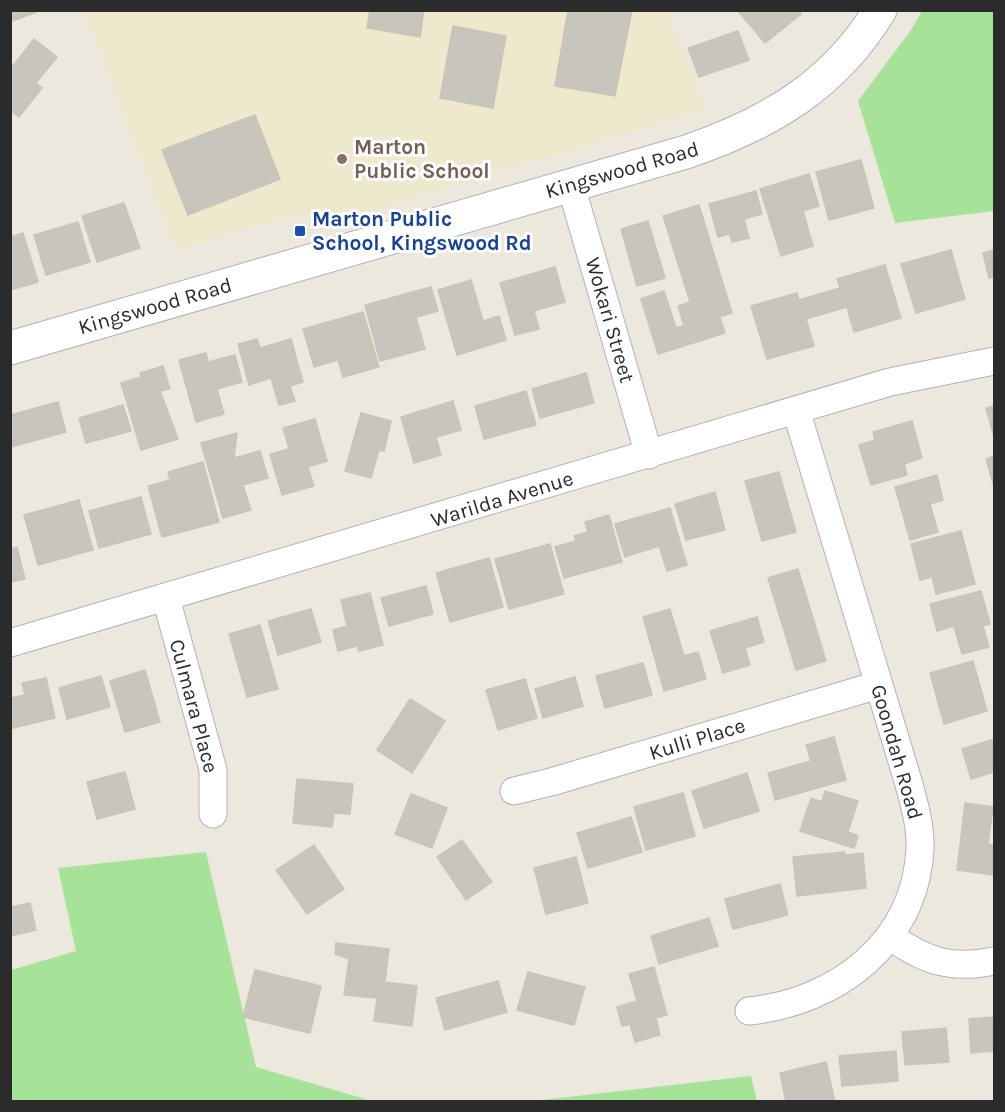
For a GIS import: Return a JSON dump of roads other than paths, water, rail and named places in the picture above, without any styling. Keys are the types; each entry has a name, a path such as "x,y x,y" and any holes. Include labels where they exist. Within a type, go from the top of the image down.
{"street":[{"name":"Kingswood Road","path":"10,348 571,186 735,135 782,109 840,64 865,35 880,10"},
{"name":"Wokari Street","path":"571,186 649,455"},
{"name":"Warilda Avenue","path":"10,643 890,382 994,361"},
{"name":"Goondah Road","path":"749,1011 780,1008 809,999 836,985 866,963 890,936 916,878 920,848 918,819 796,410"},
{"name":"Culmara Place","path":"166,598 213,770 213,814"},
{"name":"Kulli Place","path":"514,791 878,685"},
{"path":"890,936 915,954 935,961 959,965 994,961"}],"place":[{"name":"Marton Public School","path":"342,159"},
{"name":"Marton Public School, Kingswood Rd","path":"300,231"}]}
